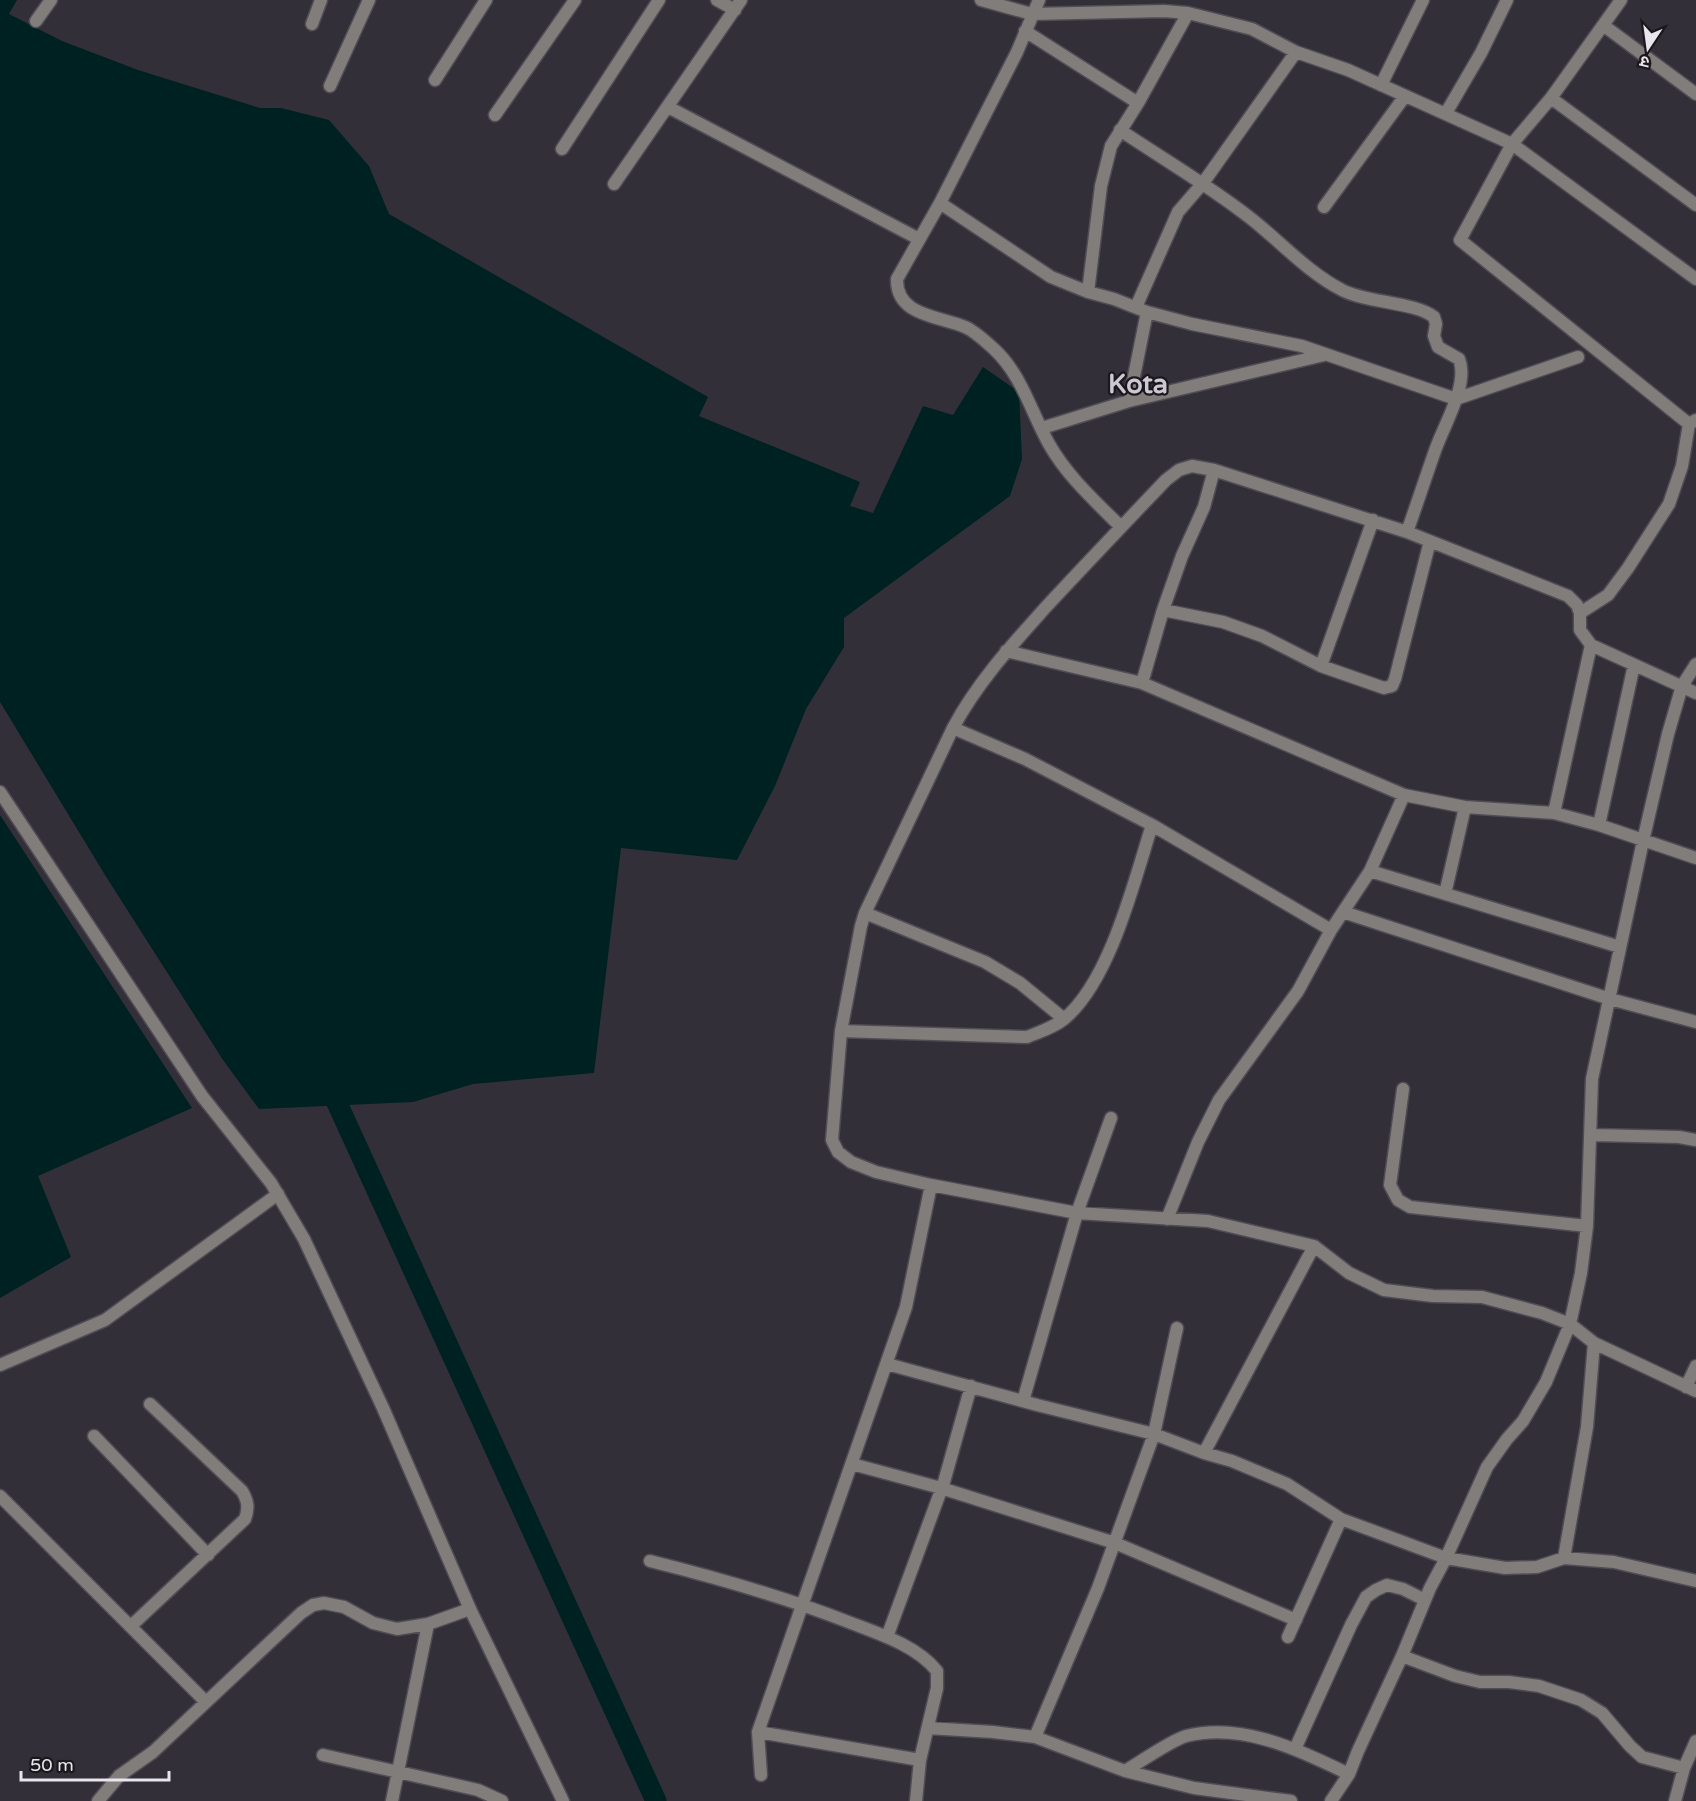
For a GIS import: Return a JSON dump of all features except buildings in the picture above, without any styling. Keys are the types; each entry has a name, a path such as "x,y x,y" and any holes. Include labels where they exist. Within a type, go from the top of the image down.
{"street":[{"path":"36,21 51,0"},
{"path":"312,24 321,0"},
{"path":"330,87 369,0"},
{"path":"435,80 486,0"},
{"path":"495,115 575,0"},
{"path":"562,149 659,0"},
{"path":"614,184 738,5 717,0"},
{"path":"981,0 1032,14 1164,11 1188,13 1252,29 1296,52 1348,70 1512,144 1696,279"},
{"path":"1039,0 940,203 897,279 897,291 902,301 918,311 968,327 1014,370 1049,443 1069,474 1121,527"},
{"path":"1164,11 1172,0"},
{"path":"1381,85 1423,0"},
{"path":"1446,113 1481,52 1507,0"},
{"path":"1580,614 1608,595 1669,504 1682,465 1692,422 1460,240 1512,144 1551,98 1621,0"},
{"path":"1088,292 1101,186 1111,146 1138,103 1188,13"},
{"path":"1603,25 1696,94"},
{"path":"1025,31 1138,103"},
{"path":"1129,401 1142,310 1178,212 1203,183 1296,52"},
{"path":"1324,207 1405,96"},
{"path":"1551,98 1696,205"},
{"path":"668,106 919,238"},
{"path":"1120,130 1203,183 1250,218 1307,266 1343,291 1421,310 1434,317 1436,324 1434,336 1438,347 1459,359 1461,365 1456,399 1407,532"},
{"path":"940,203 1050,277 1088,292 1192,324 1302,346 1456,399 1578,357"},
{"path":"1042,428 1129,401 1325,354"},
{"path":"1696,693 1591,645 1580,630 1580,614 1577,605 1568,596 1373,520 1214,470 1192,466 1179,470 1166,480 1121,527 1006,651 967,701 953,728 865,913 841,1031 832,1140 838,1152 851,1162 876,1172 931,1185 1077,1213 1209,1221 1314,1246 1349,1273 1384,1290 1433,1296 1482,1297 1542,1313 1570,1324 1594,1343 1691,1389 1696,1366"},
{"path":"1142,683 1163,610 1182,556 1204,507 1214,470"},
{"path":"1321,666 1373,520"},
{"path":"1163,610 1223,622 1262,636 1321,666 1384,688 1392,686 1398,671 1430,541"},
{"path":"1554,813 1591,645"},
{"path":"1006,651 1142,683 1404,795 1465,807 1554,813 1599,825 1696,858"},
{"path":"1331,1801 1349,1774 1425,1600 1487,1467 1535,1401 1546,1382 1570,1324 1581,1273 1587,1226 1592,1135 1590,1113 1592,1079 1643,841 1682,686 1696,664"},
{"path":"1599,825 1634,665"},
{"path":"953,728 1025,759 1152,825 1331,930"},
{"path":"0,792 201,1096 271,1183 304,1239 378,1398 470,1609 562,1801"},
{"path":"1167,1219 1198,1142 1219,1100 1298,991 1331,930 1370,871 1404,795"},
{"path":"1445,894 1465,807"},
{"path":"841,1031 1027,1037 1049,1029 1064,1019 1086,996 1119,930 1152,825"},
{"path":"1370,871 1620,946"},
{"path":"1343,912 1610,999 1696,1022"},
{"path":"865,913 985,962 1020,982 1064,1019"},
{"path":"1403,1089 1390,1185 1398,1200 1410,1207 1587,1226"},
{"path":"1023,1401 1077,1213 1111,1118"},
{"path":"1592,1135 1678,1137 1696,1140"},
{"path":"761,1775 758,1732 906,1307 931,1185"},
{"path":"0,1365 105,1320 278,1194"},
{"path":"1204,1453 1314,1246"},
{"path":"1035,1737 1098,1588 1154,1434 1177,1328"},
{"path":"1564,1558 1587,1427 1594,1343"},
{"path":"887,1364 1154,1434 1232,1461 1287,1484 1341,1519 1446,1558 1505,1568 1537,1567 1564,1558 1614,1562 1696,1581"},
{"path":"887,1637 941,1488 971,1386"},
{"path":"131,1626 245,1519 248,1510 247,1499 242,1491 150,1404"},
{"path":"94,1436 207,1555"},
{"path":"852,1464 941,1488 1114,1543 1296,1620"},
{"path":"0,1496 206,1702"},
{"path":"1288,1637 1341,1519"},
{"path":"650,1561 719,1578 804,1604 887,1637 928,1660 937,1671 937,1688 920,1760 916,1801"},
{"path":"1295,1749 1351,1624 1366,1597 1387,1585 1403,1589 1425,1600"},
{"path":"98,1801 119,1776 153,1752 301,1613 313,1605 324,1603 344,1607 373,1623 397,1629 428,1624 470,1609"},
{"path":"392,1801 428,1624"},
{"path":"1402,1656 1479,1682 1509,1682 1539,1686 1581,1700 1602,1713 1642,1757 1684,1768"},
{"path":"928,1728 1035,1737 1125,1771 1194,1788 1291,1801"},
{"path":"758,1732 920,1760"},
{"path":"1125,1771 1184,1737 1220,1732 1257,1736 1295,1749 1349,1774"},
{"path":"1675,1801 1684,1768 1696,1741"},
{"path":"323,1755 478,1790 502,1801"}],"shaded area":[{"path":"0,0 17,0 9,14 62,41 138,70 260,108 281,108 329,120 369,166 389,214 708,397 699,416 860,482 850,506 873,513 923,406 953,415 983,367 1019,392 1022,459 1010,496 844,618 844,647 806,709 775,786 737,860 621,848 594,1073 473,1084 413,1102 259,1109 223,1060 105,875 0,702"},
{"path":"0,815 192,1108 38,1176 71,1257 0,1298"}],"waterway":[{"path":"327,1081 656,1801"}],"district":[{"name":"Kota","path":"1138,384"}]}
